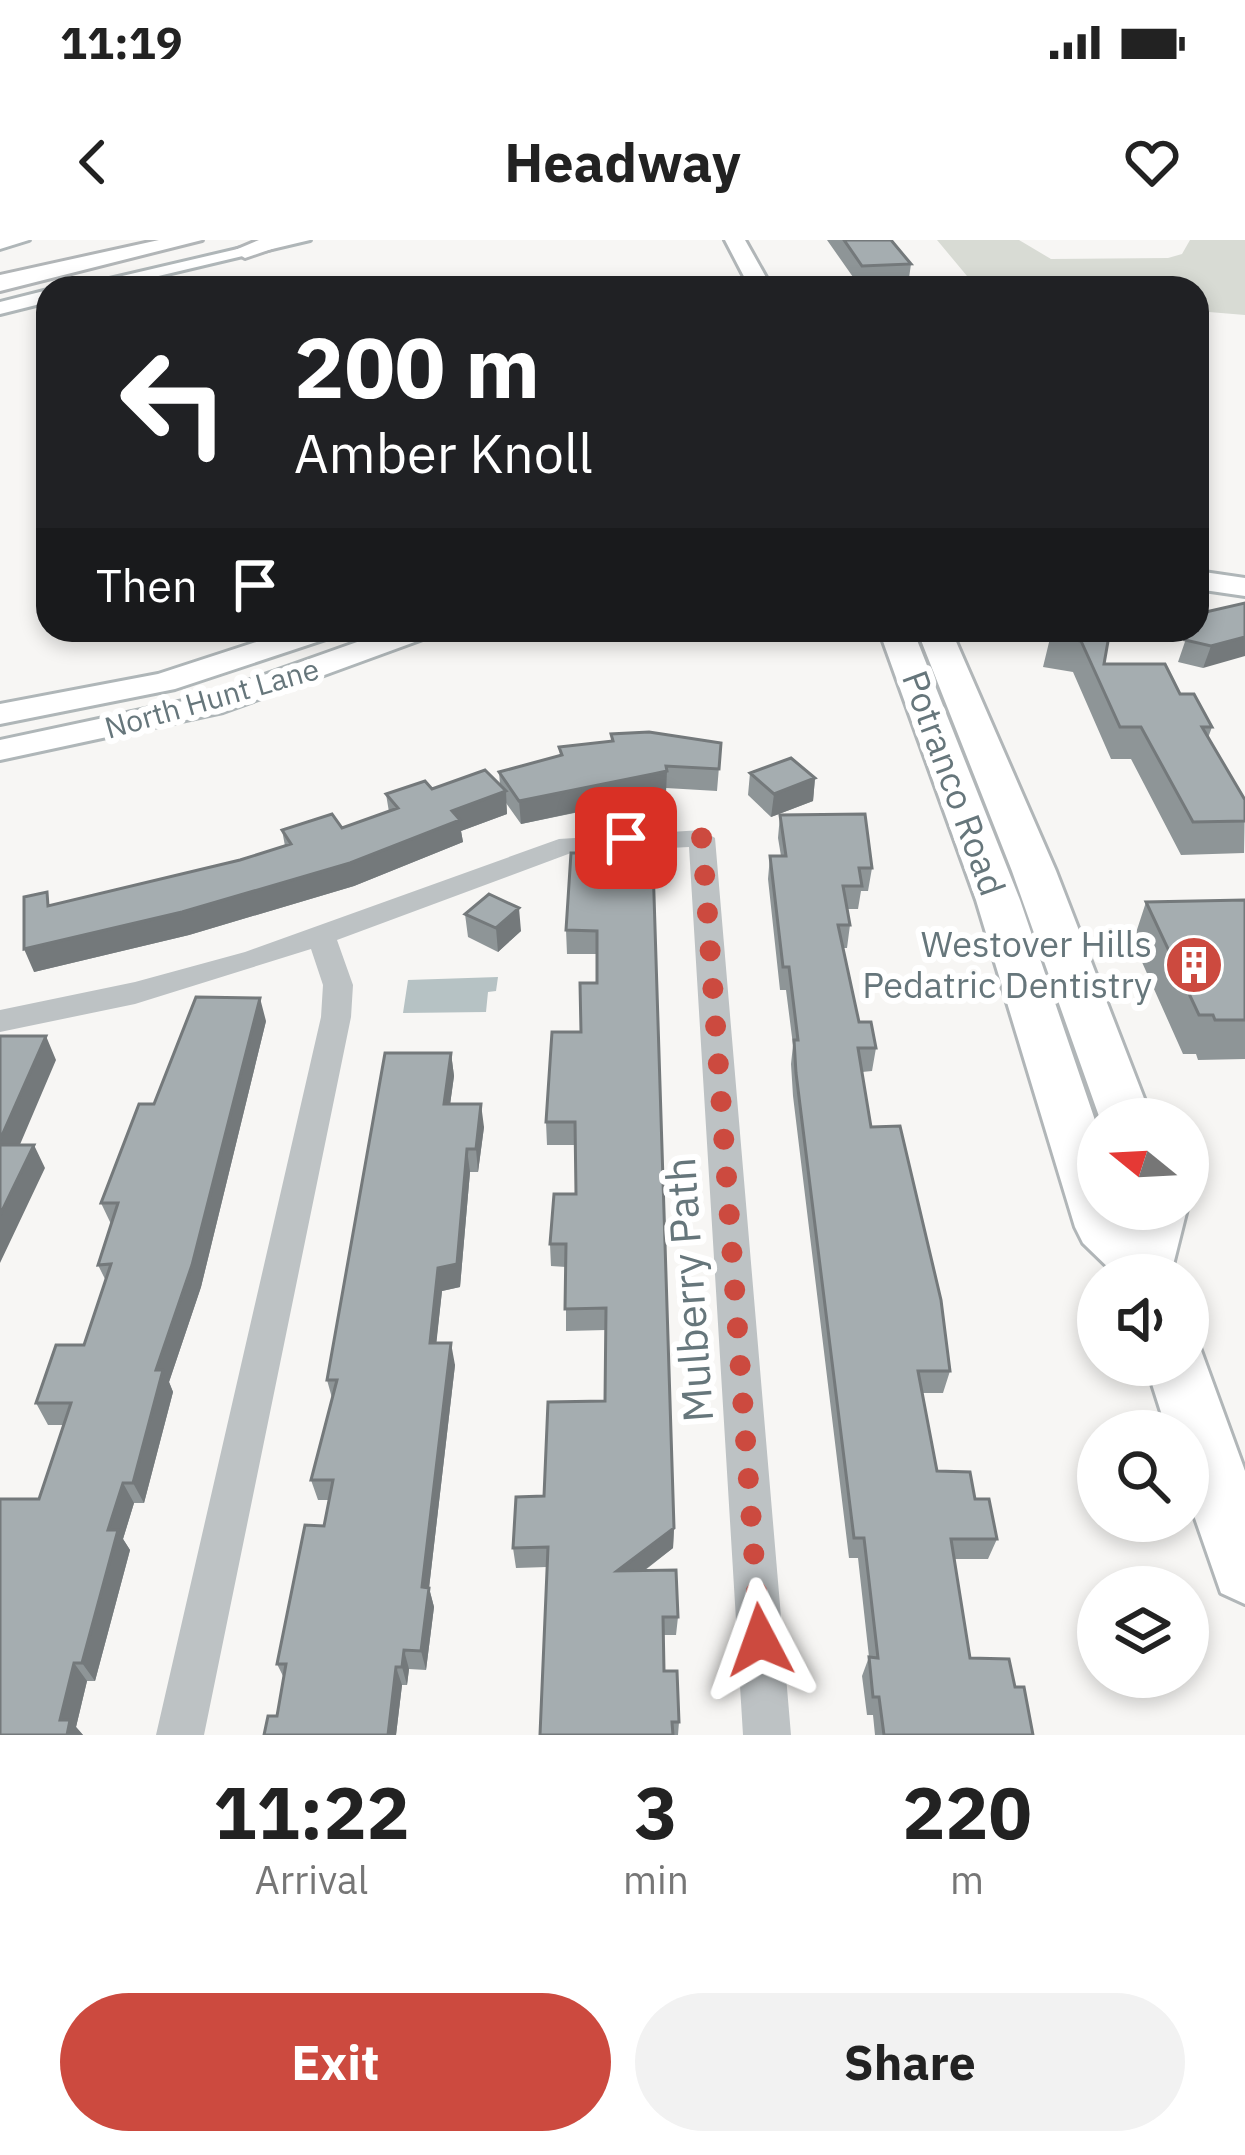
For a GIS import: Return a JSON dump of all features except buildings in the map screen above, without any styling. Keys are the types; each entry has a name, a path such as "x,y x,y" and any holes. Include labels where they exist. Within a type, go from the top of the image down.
{"highway":[{"path":"0,268 127,240"},
{"path":"0,283 190,240"},
{"path":"245,251 285,240"},
{"path":"0,247 30,242"}],"main road":[{"path":"134,276 301,240"},
{"path":"713,240 733,276"},
{"path":"735,240 754,276"},
{"path":"0,308 36,299"},
{"path":"1209,582 1245,588"},
{"name":"North Hunt Lane","path":"0,714 164,682 287,642"},
{"name":"North Hunt Lane","path":"0,750 180,713 278,684 388,642"},
{"name":"Potranco Road","path":"902,642 948,726 1116,1098"},
{"name":"Potranco Road","path":"936,642 948,726"},
{"path":"164,682 180,713"},
{"path":"1016,885 1088,1098"},
{"name":"Potranco Road","path":"1016,885 1103,1227 1130,1254"},
{"path":"1184,1386 1245,1569"}],"street":[{"name":"Mulberry Path","path":"322,937 568,844 702,838 767,1735"},
{"path":"0,1021 135,993 322,937 338,985 336,1017 179,1735"}],"shaded area":[{"path":"937,240 1019,240 1051,259 1168,258 1182,254 1190,240 1245,240 1245,315 1209,312 1209,276 967,276"},
{"path":"498,977 496,991 488,992 486,1012 403,1013 408,980"}],"place":[{"name":"Westover Hills Pedatric Dentistry","path":"1194,965"}],"route":[{"path":"626,838 702,838 760,1640"}]}
